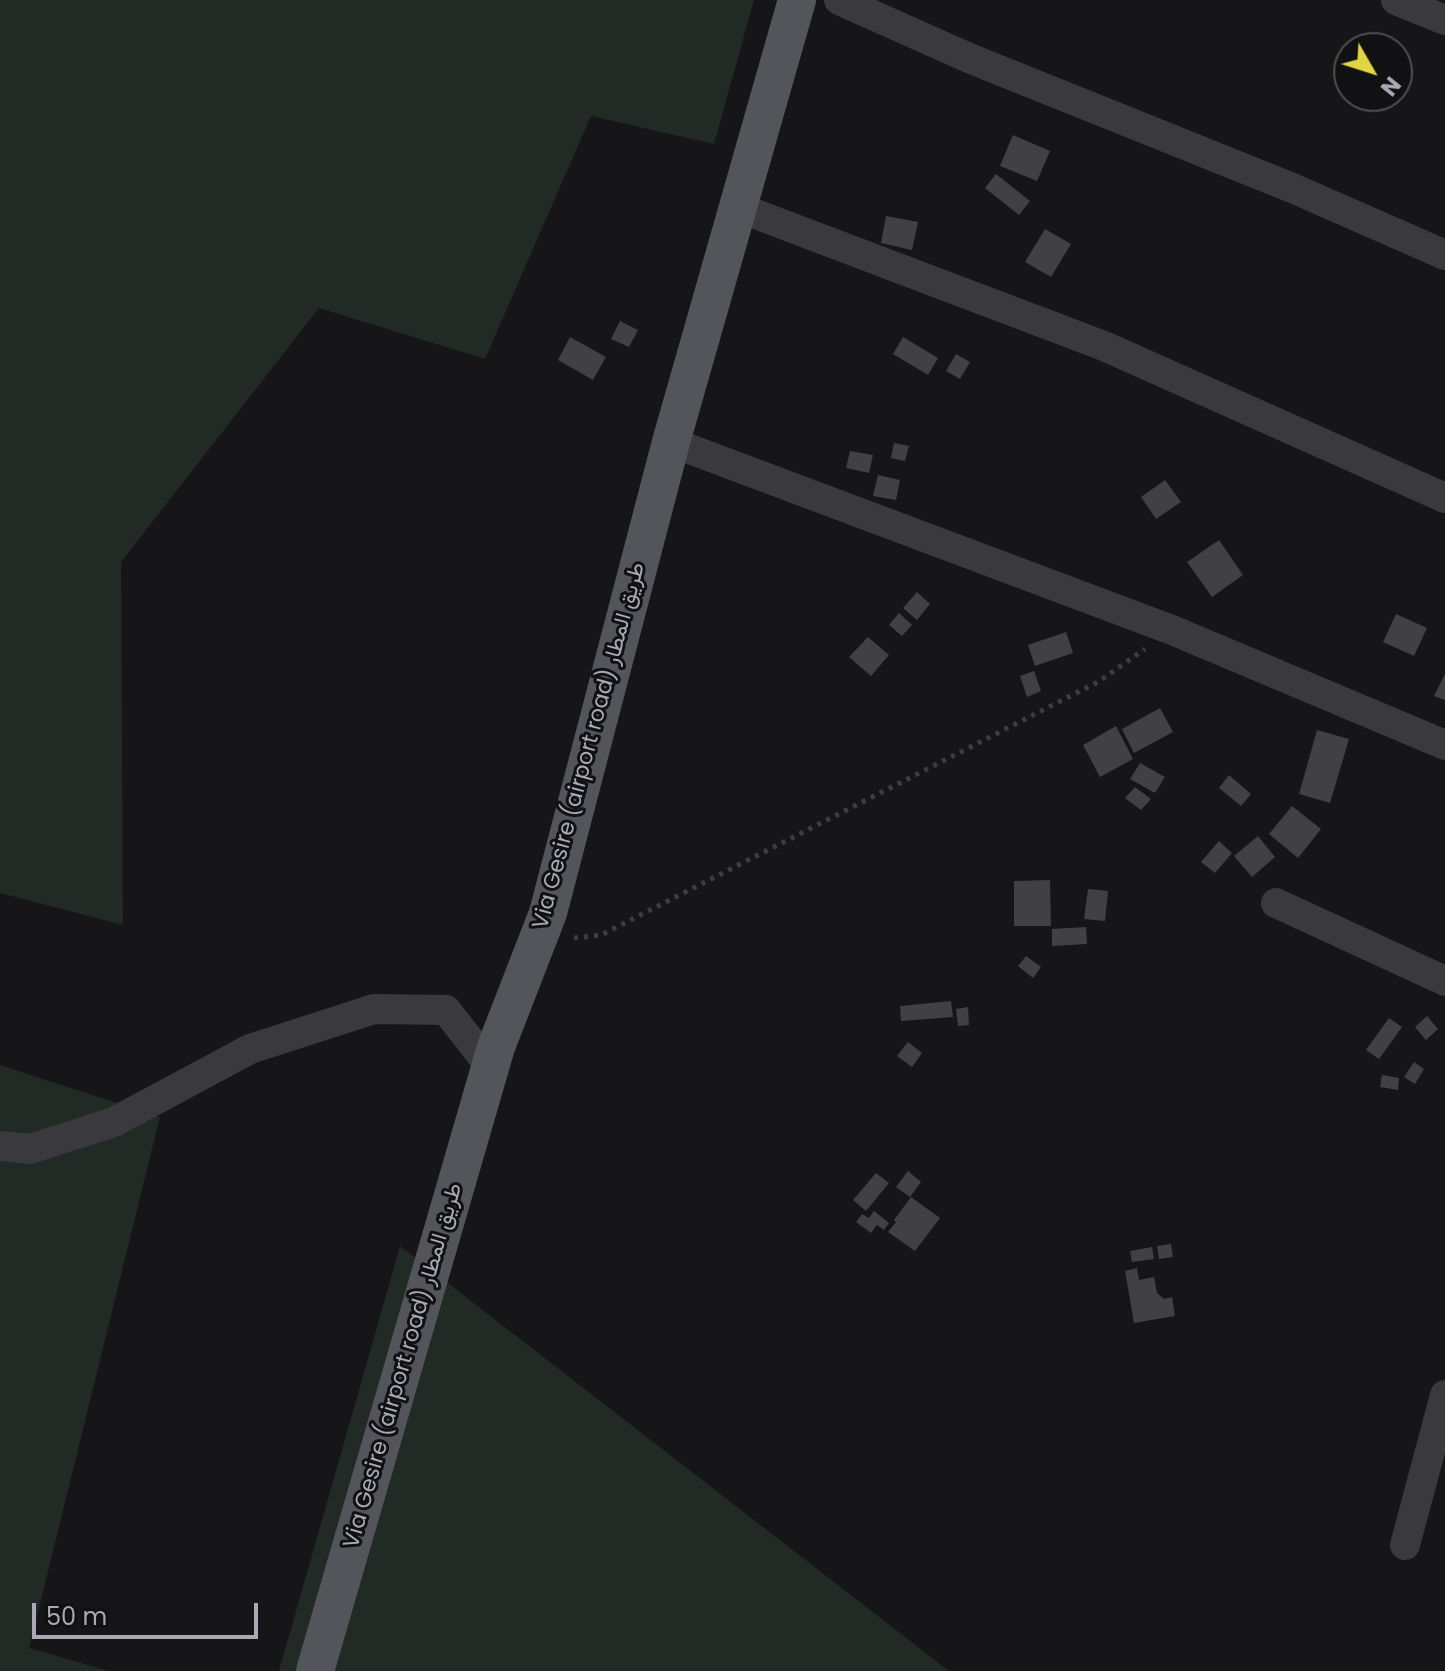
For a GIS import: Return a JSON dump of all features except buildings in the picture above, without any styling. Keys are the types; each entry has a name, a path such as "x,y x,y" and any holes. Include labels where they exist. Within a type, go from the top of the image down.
{"main road":[{"name":"Via Gesire (airport road) طريق المطار","path":"315,1671 490,1066 548,913 671,442 797,0"}],"street":[{"path":"839,0 969,58 1290,187 1445,255"},
{"path":"1396,0 1445,20"},
{"path":"737,207 1104,346 1445,498"},
{"path":"671,442 1172,630 1445,745"},
{"path":"1276,903 1445,981"},
{"path":"0,1146 30,1149 114,1122 250,1049 374,1009 446,1010 490,1066"},
{"path":"1405,1545 1445,1395"}],"path":[{"path":"537,942 601,935 1098,682 1172,630"}],"shaded area":[{"path":"0,0 754,0 714,144 591,116 485,359 319,308 121,562 123,925 0,893"},
{"path":"0,1065 160,1117 29,1648 109,1671 0,1671"},
{"path":"400,1246 949,1671 279,1671"}]}
